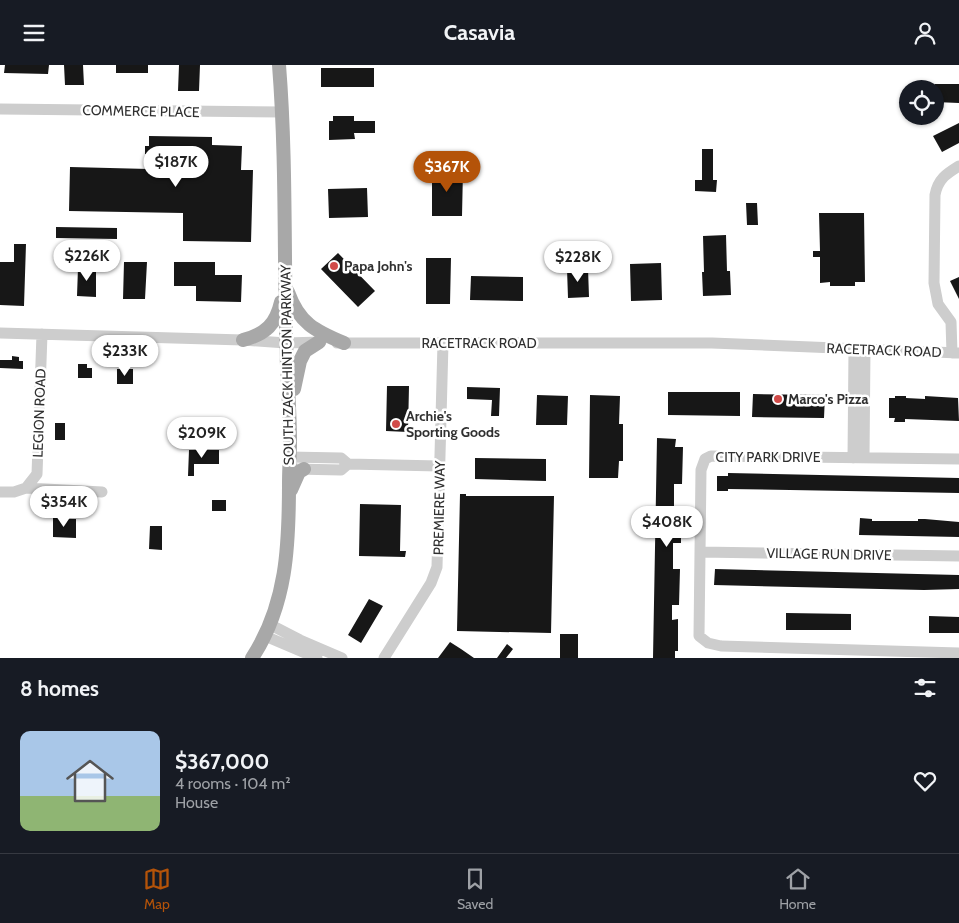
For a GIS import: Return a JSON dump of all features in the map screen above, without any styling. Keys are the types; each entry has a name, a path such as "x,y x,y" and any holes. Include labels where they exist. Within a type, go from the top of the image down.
{"main road":[{"name":"SOUTH ZACK HINTON PARKWAY","path":"252,658 267,630 282,585 287,548 289,414 286,343 283,112 279,65"},
{"path":"243,340 254,337 274,323 285,284"},
{"path":"285,284 292,302 306,324 344,343"},
{"path":"289,414 300,361 305,351 320,342"},
{"path":"289,498 299,472 304,469"}],"street":[{"name":"COMMERCE PLACE","path":"0,109 283,112"},
{"path":"956,353 951,322 938,303 934,283 935,195 936,187 942,177 959,166"},
{"name":"RACETRACK ROAD","path":"0,333 286,343 712,343 956,353"},
{"name":"LEGION ROAD","path":"26,488 38,474 42,333"},
{"name":"PREMIERE WAY","path":"384,658 431,583 436,570 443,343"},
{"path":"859,458 860,349"},
{"name":"CITY PARK DRIVE","path":"959,459 711,456 705,459 701,470 698,636 708,643 721,646 959,653"},
{"path":"289,463 341,458 348,465"},
{"path":"289,463 304,469 341,469 348,465 439,466"},
{"path":"0,491 14,492 26,488 102,492"},
{"name":"VILLAGE RUN DRIVE","path":"700,551 959,556"},
{"path":"267,630 317,658"},
{"path":"267,630 300,640 342,658"}],"building":[{"path":"5,65 49,65 48,74 4,73"},
{"path":"64,65 83,65 84,85 65,85"},
{"path":"116,65 148,65 148,73 116,73"},
{"path":"179,65 200,65 199,91 178,91"},
{"path":"321,68 374,68 374,87 321,87"},
{"path":"944,84 959,84 959,103 944,102"},
{"path":"333,116 354,116 354,121 375,121 375,133 354,133 355,139 329,140 329,121 333,121"},
{"path":"959,123 959,143 942,152 933,136"},
{"path":"149,136 212,137 212,145 242,146 241,170 253,170 251,242 183,241 183,213 69,211 70,167 149,169 149,154 145,154 145,146 149,146"},
{"path":"702,149 713,149 713,180 717,180 716,192 695,191 695,180 702,180"},
{"path":"432,170 463,170 462,216 432,216"},
{"path":"367,188 368,217 329,218 328,189"},
{"path":"746,203 757,203 758,225 747,225"},
{"path":"819,213 864,213 865,282 855,282 855,286 830,286 830,282 820,283 820,257 813,257 813,251 820,251"},
{"path":"56,227 117,228 117,239 56,238"},
{"path":"726,235 727,271 730,271 731,295 703,296 703,236"},
{"path":"14,244 26,244 24,306 0,305 0,262 14,262"},
{"path":"338,253 375,291 358,307 321,269"},
{"path":"426,258 451,258 450,304 426,304"},
{"path":"124,262 147,262 145,299 123,299"},
{"path":"174,262 215,262 215,275 242,275 241,302 196,301 196,286 174,286"},
{"path":"661,263 662,300 631,301 630,264"},
{"path":"78,268 96,268 96,297 77,296"},
{"path":"588,268 589,297 568,298 567,269"},
{"path":"471,276 523,277 523,301 470,300"},
{"path":"959,277 959,299 950,281"},
{"path":"12,356 19,357 19,361 23,361 23,369 0,368 0,360 12,360"},
{"path":"78,364 87,364 87,368 92,368 92,378 78,378"},
{"path":"117,369 133,369 133,384 117,384"},
{"path":"387,386 409,386 408,432 386,431"},
{"path":"467,387 500,388 499,416 491,416 492,400 467,399"},
{"path":"668,392 740,392 740,416 668,415"},
{"path":"753,394 825,395 824,418 752,417"},
{"path":"537,395 568,396 567,425 536,425"},
{"path":"590,395 620,396 619,424 623,424 623,461 619,461 618,478 589,478"},
{"path":"895,396 925,399 925,396 958,398 959,421 905,419 905,422 894,422 895,418 889,418 889,398 895,398"},
{"path":"177,419 186,419 186,431 177,431"},
{"path":"55,423 65,423 65,440 55,440"},
{"path":"657,438 676,439 675,447 683,447 682,484 674,484 674,506 681,506 681,543 673,543 673,569 680,569 679,605 672,605 672,620 678,619 678,651 675,651 675,658 653,658"},
{"path":"189,450 219,450 219,464 194,464 194,476 188,476"},
{"path":"475,458 546,459 546,481 475,479"},
{"path":"728,473 959,478 959,493 728,489 728,491 717,491 717,476 728,476"},
{"path":"460,494 466,494 466,496 554,496 551,633 457,631"},
{"path":"212,500 226,500 226,511 212,511"},
{"path":"360,504 401,505 400,551 406,551 405,557 359,556"},
{"path":"62,515 68,516 68,519 76,519 76,538 53,537 53,518 62,518"},
{"path":"860,518 872,519 872,521 918,521 918,519 925,519 959,522 959,537 859,535"},
{"path":"150,526 162,526 162,550 149,549"},
{"path":"715,569 959,575 959,589 924,590 714,585"},
{"path":"369,599 383,606 361,643 348,635"},
{"path":"786,613 851,614 851,630 786,630"},
{"path":"929,616 959,617 959,633 929,633"},
{"path":"560,634 578,634 578,658 560,658"},
{"path":"450,642 461,649 474,658 438,658"},
{"path":"507,644 513,649 506,658 497,658"}],"place":[{"name":"Papa John's","path":"334,266"},
{"name":"Marco's Pizza","path":"778,399"},
{"name":"Archie's Sporting Goods","path":"396,424"}]}
